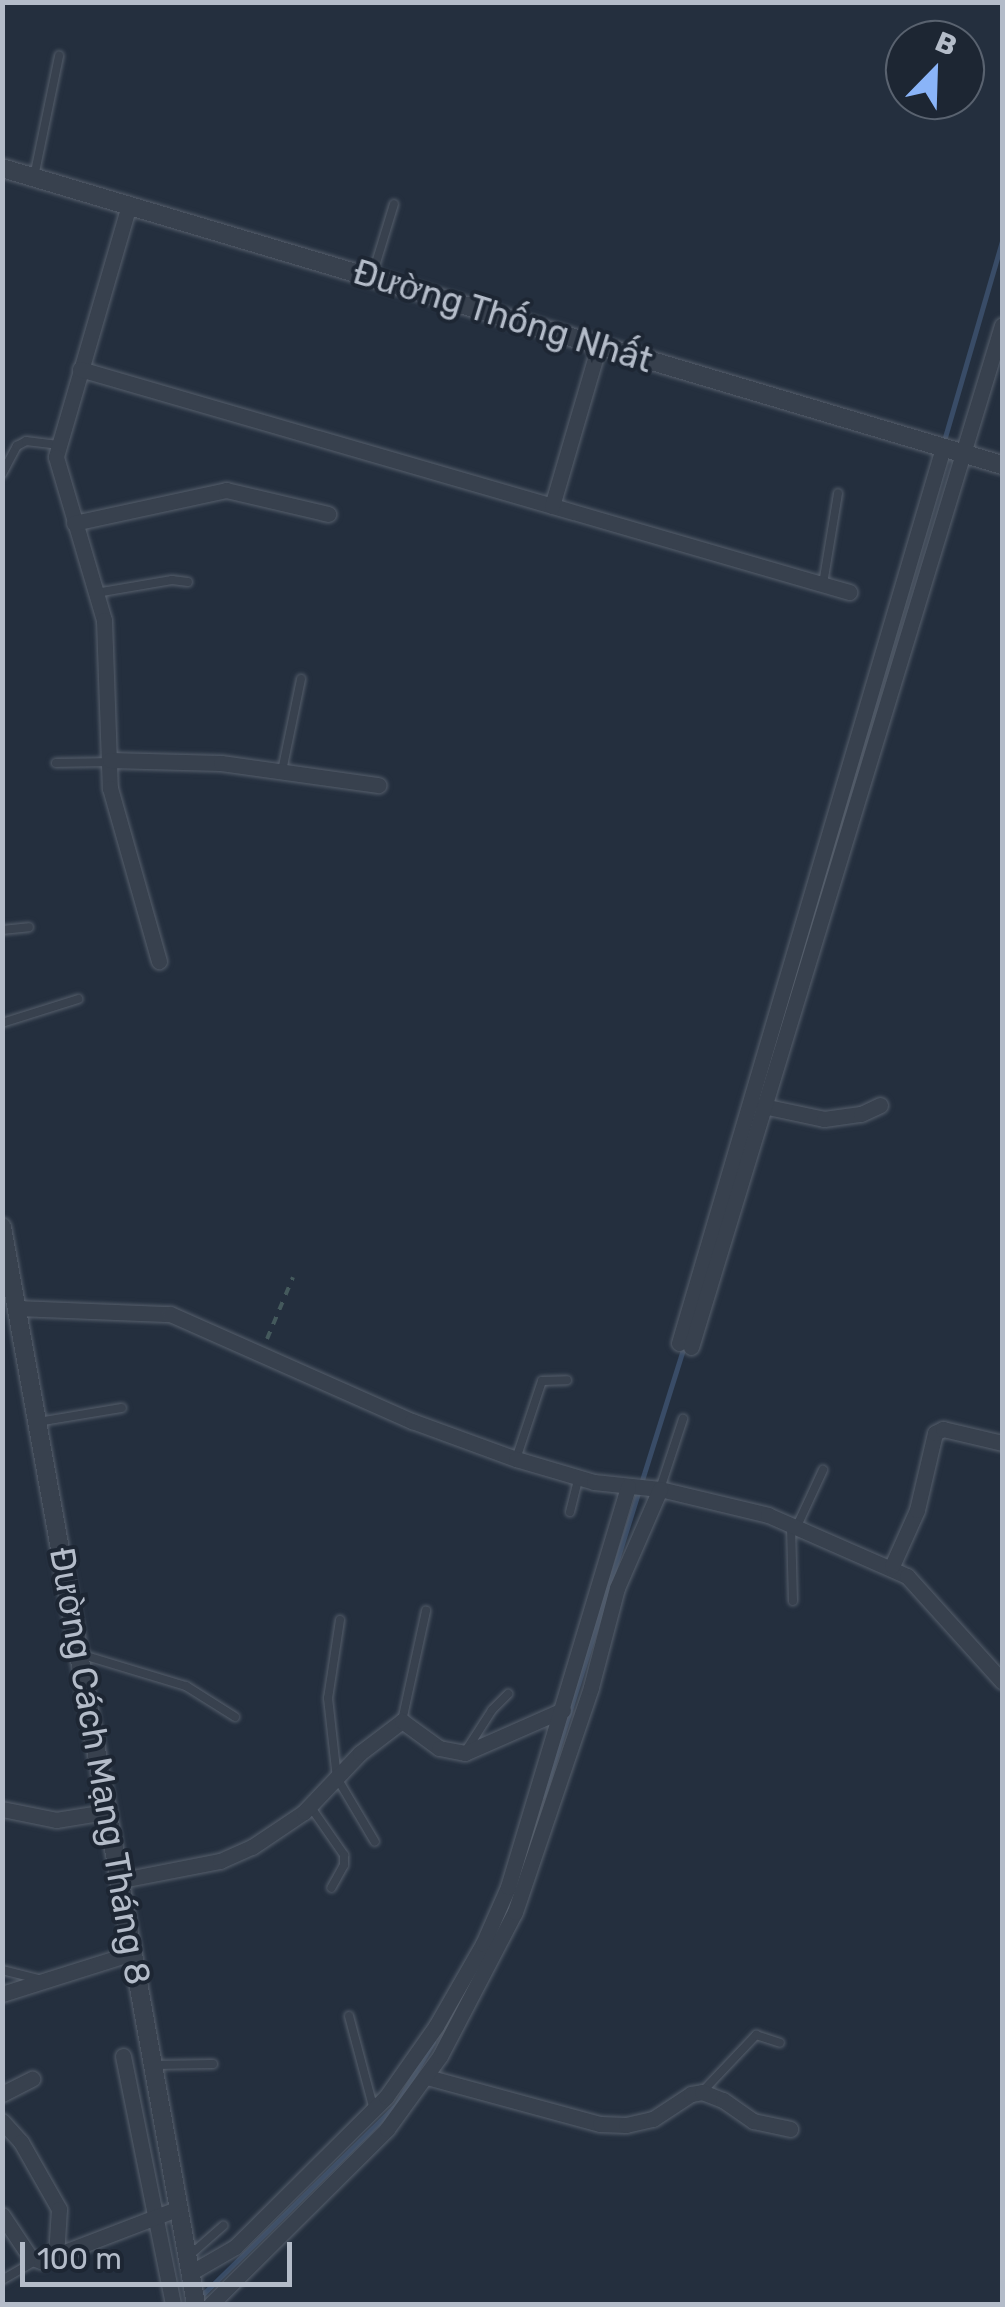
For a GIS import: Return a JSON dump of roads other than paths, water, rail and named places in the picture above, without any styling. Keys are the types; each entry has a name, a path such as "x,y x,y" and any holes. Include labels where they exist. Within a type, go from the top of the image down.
{"street":[{"name":"Đường Thống Nhất","path":"2,168 1002,465"},
{"path":"129,204 58,445 58,475 96,594 106,641 113,804 158,961"},
{"path":"954,451 762,1106 685,1345 954,451 1002,324"},
{"path":"552,506 599,345"},
{"path":"80,369 849,592"},
{"path":"74,523 226,490 328,514"},
{"path":"110,761 220,764 378,785"},
{"path":"762,1106 824,1119 862,1114 880,1104"},
{"name":"Đường Cách Mạng Tháng 8","path":"4,1240 106,1812 122,1880 191,2282"},
{"path":"18,1308 170,1314 412,1421 516,1459 631,1487 656,1488 794,1525 892,1566 919,1586 1002,1680"},
{"path":"892,1566 917,1510 936,1433 943,1429 1002,1442"},
{"path":"173,2304 191,2282 235,2246 374,2110 436,2026 483,1944 508,1887 631,1487"},
{"path":"211,2304 386,2129 427,2077 515,1912 590,1687 617,1588 656,1488"},
{"path":"122,1880 220,1861 282,1830 402,1721 438,1748 465,1753 562,1710"},
{"path":"2,1809 56,1820 106,1812"},
{"path":"2,1994 132,1953"},
{"path":"123,2056 173,2304"},
{"path":"427,2077 600,2124 626,2126 652,2119 691,2094 702,2092 723,2100 753,2121 790,2129"},
{"path":"2,2094 32,2079"},
{"path":"2,2122 21,2142 59,2208 56,2256"},
{"path":"2,2214 35,2261 179,2208"}],"lane":[{"path":"34,177 59,56"},
{"path":"372,277 394,204"},
{"path":"2,474 17,446 26,440 58,445"},
{"path":"823,584 838,493"},
{"path":"96,594 172,580 188,582"},
{"path":"282,772 301,679"},
{"path":"56,762 110,761"},
{"path":"2,930 28,927"},
{"path":"2,1023 78,1000"},
{"path":"516,1459 542,1380 567,1380"},
{"path":"38,1422 122,1408"},
{"path":"656,1488 683,1419"},
{"path":"793,1602 794,1525 823,1470"},
{"path":"570,1512 579,1476"},
{"path":"402,1721 426,1611"},
{"path":"340,1620 328,1698 337,1778 374,1842"},
{"path":"78,1653 186,1686 235,1718"},
{"path":"465,1753 492,1710 508,1694"},
{"path":"310,1806 344,1854 344,1865 331,1888"},
{"path":"2,1970 42,1981"},
{"path":"349,2016 374,2110"},
{"path":"702,2092 756,2035 780,2042"},
{"path":"154,2065 213,2064"},
{"path":"191,2282 223,2226"},
{"path":"2,2280 35,2261"}],"waterway":[{"path":"943,444 1002,241"},
{"path":"543,1796 685,1344"},
{"path":"504,1920 511,1897"},
{"path":"199,2298 396,2105 433,2042"}]}
